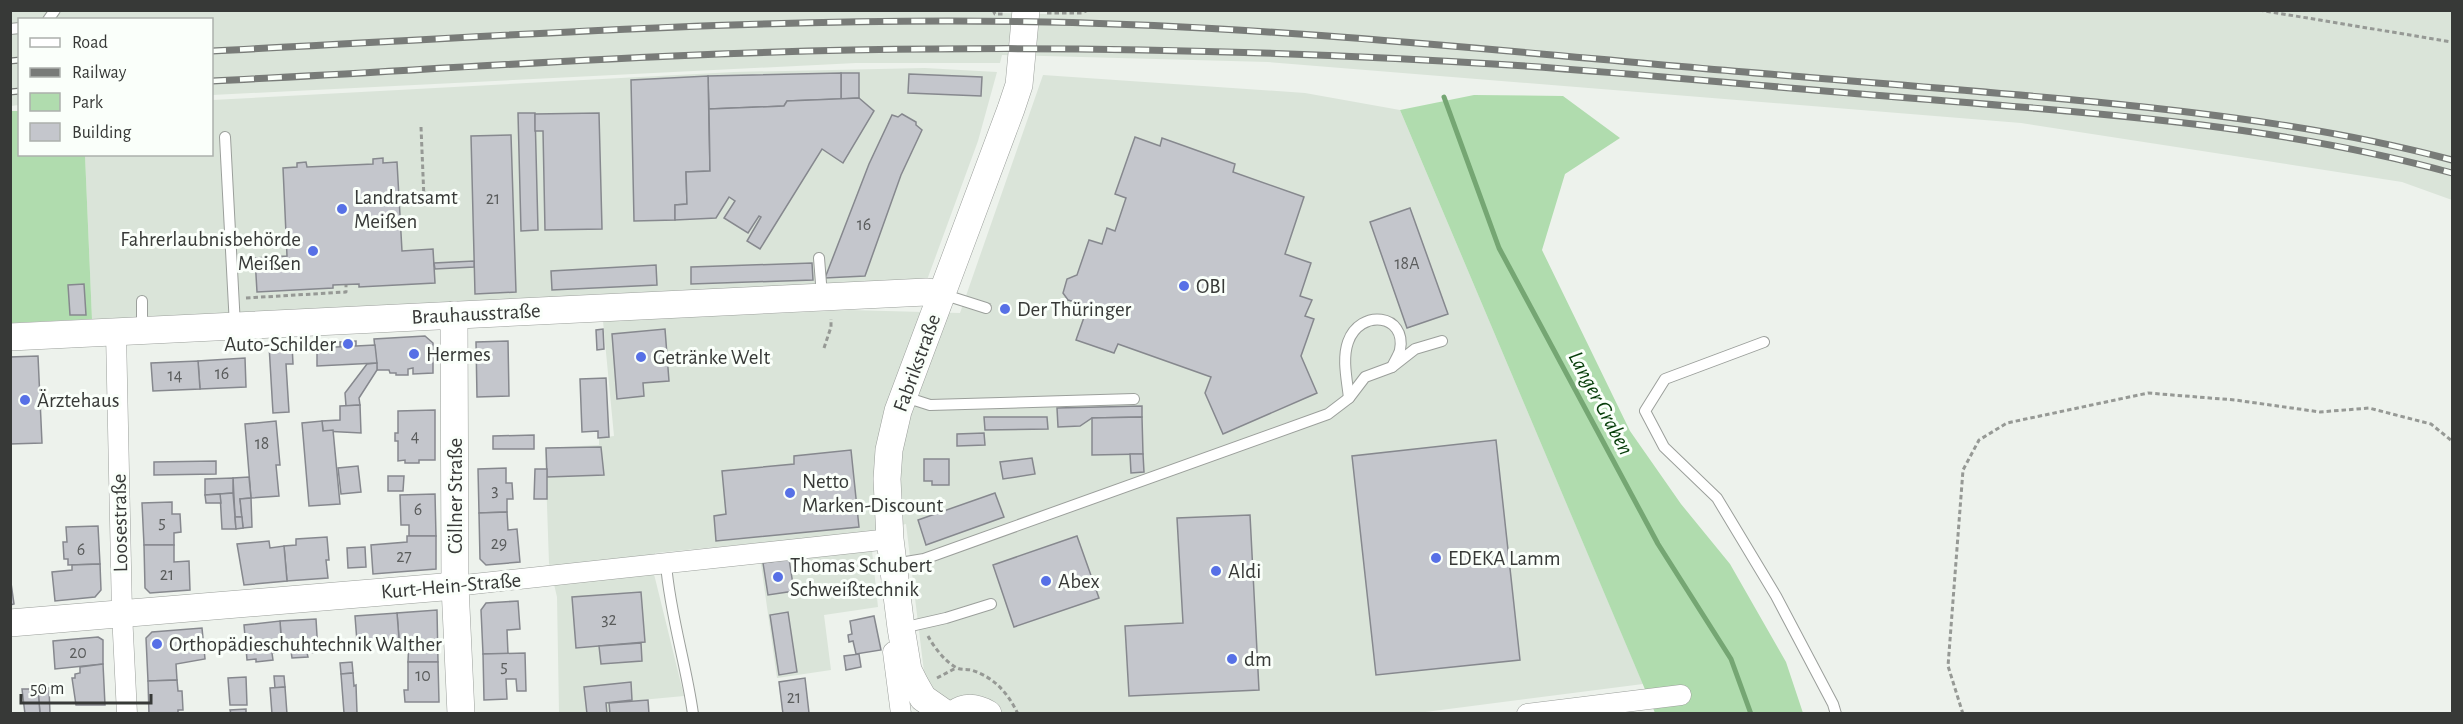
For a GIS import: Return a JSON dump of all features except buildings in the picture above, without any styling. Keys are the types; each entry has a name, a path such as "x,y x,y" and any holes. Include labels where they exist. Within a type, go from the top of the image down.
{"street":[{"name":"Fabrikstraße","path":"946,714 923,698 908,670 912,626 892,552 887,479 889,450 904,397 1019,85 1026,10"},
{"name":"Brauhausstraße","path":"10,337 142,331 239,315 454,315 926,292 942,294"},
{"name":"Cöllner Straße","path":"454,315 455,586 461,714"},
{"name":"Loosestraße","path":"116,333 122,613 127,714"},
{"name":"Kurt-Hein-Straße","path":"10,623 455,586 666,564 892,552"},
{"path":"892,552 887,601 901,714"},
{"path":"1527,714 1681,695"},
{"path":"954,714 968,708 977,708 988,714"}],"lane":[{"path":"225,137 239,315"},
{"path":"819,258 826,297"},
{"path":"942,294 986,308"},
{"path":"142,301 142,331"},
{"path":"1349,398 1345,362 1347,344 1353,330 1364,321 1376,318 1388,321 1398,334 1400,350 1392,367"},
{"path":"892,552 924,559 1122,490 1328,414 1349,398 1365,377 1392,367 1415,350 1442,341"},
{"path":"1764,342 1665,379 1646,411 1664,447 1717,498 1776,596 1833,704 1836,714"},
{"path":"904,397 930,405 1134,399"},
{"path":"666,564 668,593 688,675 693,714"},
{"path":"912,626 991,604"}],"path":[{"path":"2259,10 2452,42"},
{"path":"421,127 424,198 449,197"},
{"path":"239,315 243,298 346,294 346,285"},
{"path":"824,348 831,327 826,297"},
{"path":"1963,714 1948,666 1963,470 1979,440 2007,423 2148,393 2235,399 2320,412 2369,408 2431,424 2452,441"},
{"path":"912,626 956,668 972,671 992,679 1007,694 1018,714"}],"shaded area":[{"path":"11,10 994,10 1000,13 1048,14 1049,10 2452,11 2452,200 2402,182 2021,123 1268,62 1002,55 1000,63 856,63 213,95 213,18 18,18 18,105 11,106"},
{"path":"925,68 997,72 978,141 927,280 583,295 339,312 92,319 85,156 213,156 213,100 734,72"},
{"path":"1043,75 1305,93 1400,110 1643,684 1410,714 929,713 906,524 870,532 878,607 824,615 831,670 777,678 758,543 655,553 654,574 684,696 609,703 609,713 559,713 557,597 549,563 545,448 599,445 599,438 614,436 603,321 849,310 960,313"}],"green space":[{"path":"1474,95 1563,96 1620,138 1565,174 1542,250 1630,431 1681,504 1730,564 1786,662 1803,713 1655,713 1400,110"},
{"path":"10,111 18,111 18,156 85,156 92,319 11,323"}],"waterway":[{"name":"Langer Graben","path":"1444,97 1499,248 1658,544 1731,659 1751,714"}],"railway":[{"path":"213,51 629,29 838,22 1047,22 1139,25 1414,43 2096,102 2320,131 2452,160"},
{"path":"213,81 663,56 844,50 1078,49 1294,54 1551,68 2070,111 2224,128 2301,140 2377,154 2452,173"},
{"path":"10,61 18,60"},
{"path":"10,92 18,91"}],"place":[{"name":"Landratsamt Meißen","path":"342,209"},
{"name":"Fahrerlaubnisbehörde Meißen","path":"313,251"},
{"name":"OBI","path":"1184,286"},
{"name":"Der Thüringer","path":"1005,309"},
{"name":"Auto-Schilder","path":"348,344"},
{"name":"Hermes","path":"414,354"},
{"name":"Getränke Welt","path":"641,357"},
{"name":"Ärztehaus","path":"25,400"},
{"name":"Netto Marken-Discount","path":"790,493"},
{"name":"EDEKA Lamm","path":"1436,558"},
{"name":"Aldi","path":"1216,571"},
{"name":"Thomas Schubert Schweißtechnik","path":"778,577"},
{"name":"Abex","path":"1046,581"},
{"name":"Orthopädieschuhtechnik Walther","path":"157,644"},
{"name":"dm","path":"1232,659"}]}
